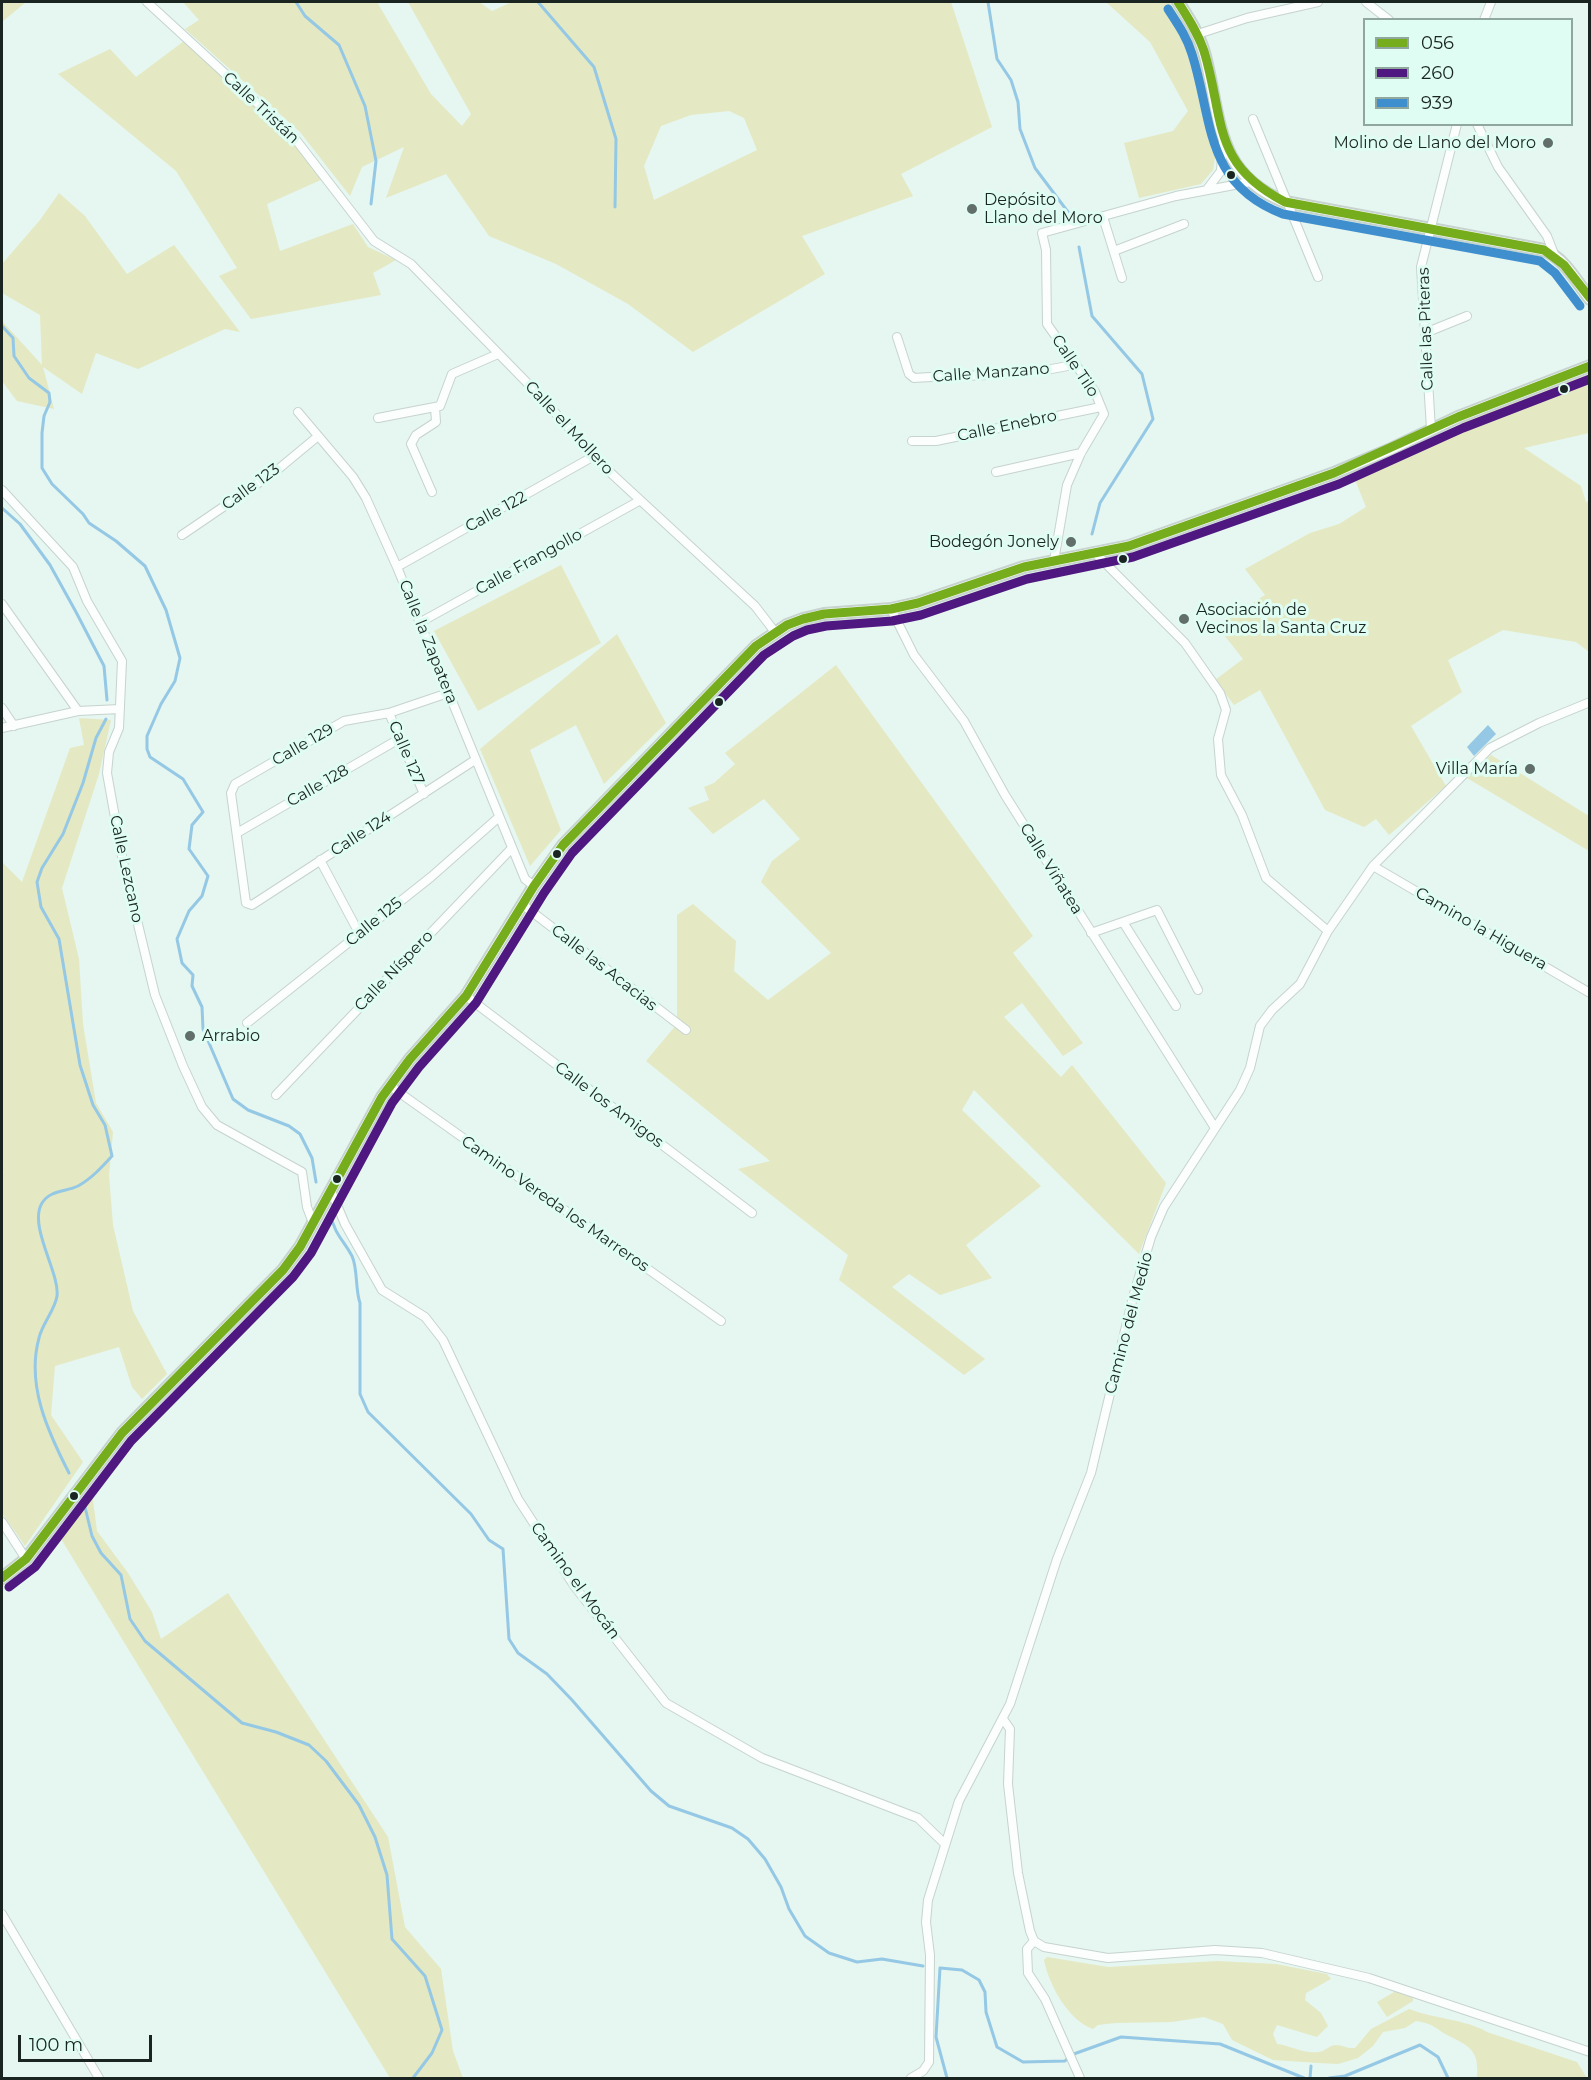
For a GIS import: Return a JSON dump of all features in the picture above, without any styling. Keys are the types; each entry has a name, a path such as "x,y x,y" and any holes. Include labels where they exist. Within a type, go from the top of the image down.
{"main road":[{"path":"1178,2 1198,34 1205,54 1222,139 1235,166 1250,182 1285,202 1544,250 1554,254 1590,299"},
{"path":"2,1578 26,1558 122,1433 284,1270 390,1086 466,996 534,886 563,845 756,646 775,632 803,619 824,614 891,609 944,596 1024,567 1129,546 1334,473 1431,429 1590,366"}],"street":[{"name":"Calle Tristán","path":"147,2 293,136 361,226"},
{"path":"1198,34 1246,18 1318,2"},
{"path":"1366,2 1386,18"},
{"path":"1485,18 1491,2"},
{"path":"1253,119 1285,202 1318,277"},
{"name":"Calle las Piteras","path":"1431,429 1421,267 1457,126"},
{"path":"1478,126 1498,167 1547,236 1554,254"},
{"path":"1208,188 1221,171 1222,139"},
{"path":"1122,278 1103,217 1208,188 1250,182"},
{"name":"Calle Tilo","path":"1054,561 1065,492 1081,453 1101,423 1104,414 1095,392 1047,324 1046,250 1042,233 1103,217"},
{"path":"1114,251 1184,224"},
{"name":"Calle el Mollero","path":"361,226 374,241 411,264 542,398 594,456 639,501 754,606 775,632"},
{"path":"1425,333 1467,316"},
{"name":"Calle Manzano","path":"897,337 909,374 914,378 983,376 1046,368 1052,370 1076,364"},
{"path":"378,418 435,407 444,400 452,374 498,354"},
{"path":"432,492 411,444 416,435 436,422 435,407"},
{"name":"Calle Enebro","path":"912,441 936,441 1101,407"},
{"name":"Calle la Zapatera","path":"298,412 357,484 397,567 525,879 534,886"},
{"name":"Calle 123","path":"182,535 276,471 317,437"},
{"path":"996,472 1081,453"},
{"name":"Calle 122","path":"397,567 594,456"},
{"name":"Calle Lezcano","path":"2,490 73,567 87,601 122,661 119,728 109,752 107,773 123,862 155,995 202,1107 218,1125 302,1172 307,1207 313,1223"},
{"name":"Calle Frangollo","path":"419,623 639,501"},
{"path":"1096,554 1185,643 1220,693 1226,710 1218,739 1221,775 1242,814 1266,878 1328,931"},
{"path":"2,604 78,711"},
{"name":"Calle Viñatea","path":"891,609 914,655 964,721 990,771 1215,1128"},
{"name":"Calle 129","path":"237,833 232,788 344,721 389,713 448,693"},
{"name":"Camino del Medio","path":"911,2079 924,2071 929,2062 930,1955 925,1911 959,1801 986,1746 1003,1719 1028,1653 1057,1559 1091,1473 1133,1297 1151,1237 1171,1192 1246,1078 1260,1026 1272,1010 1300,984 1328,931 1373,866 1490,748 1539,723 1590,702"},
{"path":"2,708 14,726"},
{"path":"2,728 78,711 120,709"},
{"name":"Calle 127","path":"389,713 424,794"},
{"name":"Calle 128","path":"237,833 399,739"},
{"name":"Calle 124","path":"237,833 246,903 252,905 475,760"},
{"name":"Calle 125","path":"247,1023 499,818"},
{"name":"Calle Níspero","path":"276,1095 512,848"},
{"path":"320,860 359,933"},
{"name":"Camino la Higuera","path":"1373,866 1590,993"},
{"name":"Calle las Acacias","path":"523,905 686,1030"},
{"path":"1091,933 1157,910 1198,990"},
{"path":"1123,922 1176,1006"},
{"name":"Calle los Amigos","path":"466,996 752,1214"},
{"name":"Camino Vereda los Marreros","path":"390,1086 721,1321"},
{"name":"Camino el Mocán","path":"331,1191 345,1224 382,1290 425,1317 443,1340 518,1499 556,1558 575,1587 666,1703 762,1758 918,1818 945,1845"},
{"path":"2,1522 26,1558"},
{"path":"1003,1719 1010,1729 1008,1784 1018,1873 1034,1941"},
{"path":"2,1914 99,2079"},
{"path":"1034,1941 1062,1952 1108,1958 1215,1950 1262,1953 1369,1978 1590,2052"},
{"path":"1034,1941 1027,1949 1029,1973 1045,1999 1080,2079"}],"green space":[{"path":"2,2 26,2 2,22"},
{"path":"183,2 377,2 431,94 462,126 471,114 408,2 479,2 492,11 512,2 951,2 992,127 901,174 913,196 802,236 825,274 693,352 628,304 556,264 489,236 446,174 386,198 404,147 362,167 350,196 300,132 185,29 199,20","holes":["729,111 744,118 757,150 654,200 644,166 661,126 691,115"]},
{"path":"1106,2 1169,2 1193,37 1211,108 1216,153 1213,170 1201,184 1139,198 1124,143 1173,131 1188,111 1150,42"},
{"path":"184,41 287,135 323,179 267,204 280,251 353,224 368,247 396,260 373,273 381,295 251,319 219,276 237,268 176,171 58,74 110,49 136,77"},
{"path":"59,193 85,216 127,274 174,245 240,332 225,329 138,369 96,353 82,394 43,367 54,409 17,401 2,381 2,321 42,365 40,315 2,293 2,264 40,220"},
{"path":"1589,374 1589,433 1524,448 1581,486 1586,502 1589,501 1589,652 1576,642 1503,630 1448,660 1462,692 1411,726 1446,786 1389,835 1376,819 1364,827 1325,810 1260,690 1234,705 1215,680 1243,659 1217,626 1265,595 1245,569 1310,533 1339,524 1366,507 1353,475 1380,469 1465,421"},
{"path":"561,565 601,643 478,711 434,631"},
{"path":"617,634 666,723 604,784 576,725 530,750 561,830 530,866 480,749"},
{"path":"836,665 1033,936 1013,953 1083,1043 1063,1056 1022,1003 1004,1017 1061,1077 1072,1065 1166,1183 1139,1254 974,1090 962,1110 1041,1186 966,1245 992,1278 940,1295 909,1274 892,1287 985,1359 964,1375 839,1280 848,1255 738,1169 770,1161 646,1061 677,1024 677,915 693,904 736,941 734,971 768,1000 831,953 761,882 772,861 800,839 764,799 713,834 688,808 709,800 704,787 714,783 735,764 725,753"},
{"path":"79,718 111,720 99,774 62,888 79,959 83,1024 96,1103 113,1132 109,1175 113,1225 133,1311 167,1374 142,1399 132,1387 119,1347 55,1366 51,1415 83,1462 25,1546 2,1513 2,1172 4,1172 2,1170 2,862 22,882 70,748 84,745"},
{"path":"1491,755 1589,816 1589,851 1467,778"},
{"path":"92,1493 97,1531 128,1573 152,1612 161,1639 228,1593 388,1837 405,1927 441,1969 453,2051 463,2078 390,2078 58,1534"},
{"path":"1047,1957 1108,1967 1218,1961 1276,1964 1327,1974 1331,1979 1306,1993 1305,2000 1321,2013 1328,2026 1317,2037 1277,2025 1273,2034 1277,2044 1313,2052 1336,2045 1355,2048 1371,2029 1409,2009 1470,2025 1577,2062 1587,2078 1477,2078 1477,2062 1468,2047 1431,2025 1416,2021 1405,2028 1383,2032 1373,2046 1358,2058 1338,2064 1273,2060 1232,2040 1223,2024 1204,2017 1172,2022 1115,2023 1098,2025 1093,2029 1076,2018 1061,2000 1050,1980 1044,1960"},
{"path":"1396,1991 1413,1996 1413,2001 1387,2017 1377,2002"}],"water":[{"path":"1488,725 1496,734 1474,756 1467,747"}],"waterway":[{"path":"296,2 305,16 339,45 365,106 376,161 371,204"},
{"path":"538,2 594,67 616,139 615,207"},
{"path":"988,2 997,59 1011,80 1018,102 1020,129 1035,168 1068,212"},
{"path":"1079,247 1092,316 1142,374 1153,419 1100,503 1092,534"},
{"path":"2,326 13,338 14,356 29,378 49,393 50,402 44,416 42,433 42,468 52,484 83,514 89,523 116,541 145,566 166,610 180,658 175,681 161,704 147,736 147,749 150,757 183,779 203,812 192,825 189,849 208,876 202,896 189,911 177,939 182,963 193,975 192,986 202,1007 203,1029 233,1099 248,1110 289,1126 300,1134 312,1158 316,1182"},
{"path":"2,508 20,524 50,565 76,612 104,666 107,700"},
{"path":"69,1473 47,1425 37,1391 35,1373 39,1338 57,1296 57,1286 41,1236 39,1213 45,1199 83,1183 112,1156 105,1125 93,1105 80,1065 59,939 41,907 37,882 42,868 63,834 83,783 96,738 106,719"},
{"path":"330,1213 339,1236 352,1256 355,1267 360,1303 360,1394 368,1412 471,1514 489,1540 503,1549 509,1639 518,1653 547,1674 651,1791 669,1806 732,1828 748,1839 765,1859 805,1936 829,1953 857,1962 882,1959 923,1966"},
{"path":"84,1503 92,1536 101,1553 121,1575 130,1619 145,1641 242,1723 276,1732 309,1745 326,1761 359,1805 375,1837 387,1875 392,1939 425,1976 442,2030 432,2053 413,2078"},
{"path":"947,2078 936,2037 940,1968 962,1970 979,1980 985,1992 986,2012 997,2047 1023,2062 1065,2061 1071,2055 1121,2037 1220,2044 1304,2078"},
{"path":"1329,2078 1345,2076 1420,2045 1438,2057 1448,2078"},
{"path":"1310,2078 1311,2066"}],"transit line":[{"name":"056","path":"1178,2 1196,32 1204,51 1219,119 1232,156 1244,172 1261,187 1285,202 1544,250 1564,265 1590,298"},
{"name":"939","path":"1168,9 1182,30 1190,48 1209,126 1225,168 1238,186 1257,201 1283,214 1540,261 1555,273 1580,306"},
{"name":"056","path":"2,1578 26,1559 122,1433 283,1270 300,1247 382,1097 410,1059 466,996 534,886 563,845 756,646 787,625 803,619 824,614 891,609 918,603 1024,567 1129,546 1334,473 1458,417 1590,366"},
{"name":"260","path":"9,1587 35,1567 131,1441 293,1277 311,1253 392,1103 419,1067 476,1003 544,893 572,853 764,655 793,636 807,630 826,626 892,621 921,615 1027,579 1133,557 1339,484 1463,428 1590,379"}],"place":[{"name":"Molino de Llano del Moro","path":"1548,143"},
{"name":"Depósito Llano del Moro","path":"972,209"},
{"name":"Bodegón Jonely","path":"1071,542"},
{"name":"Asociación de Vecinos la Santa Cruz","path":"1184,619"},
{"name":"Villa María","path":"1530,769"},
{"name":"Arrabio","path":"190,1036"}]}
